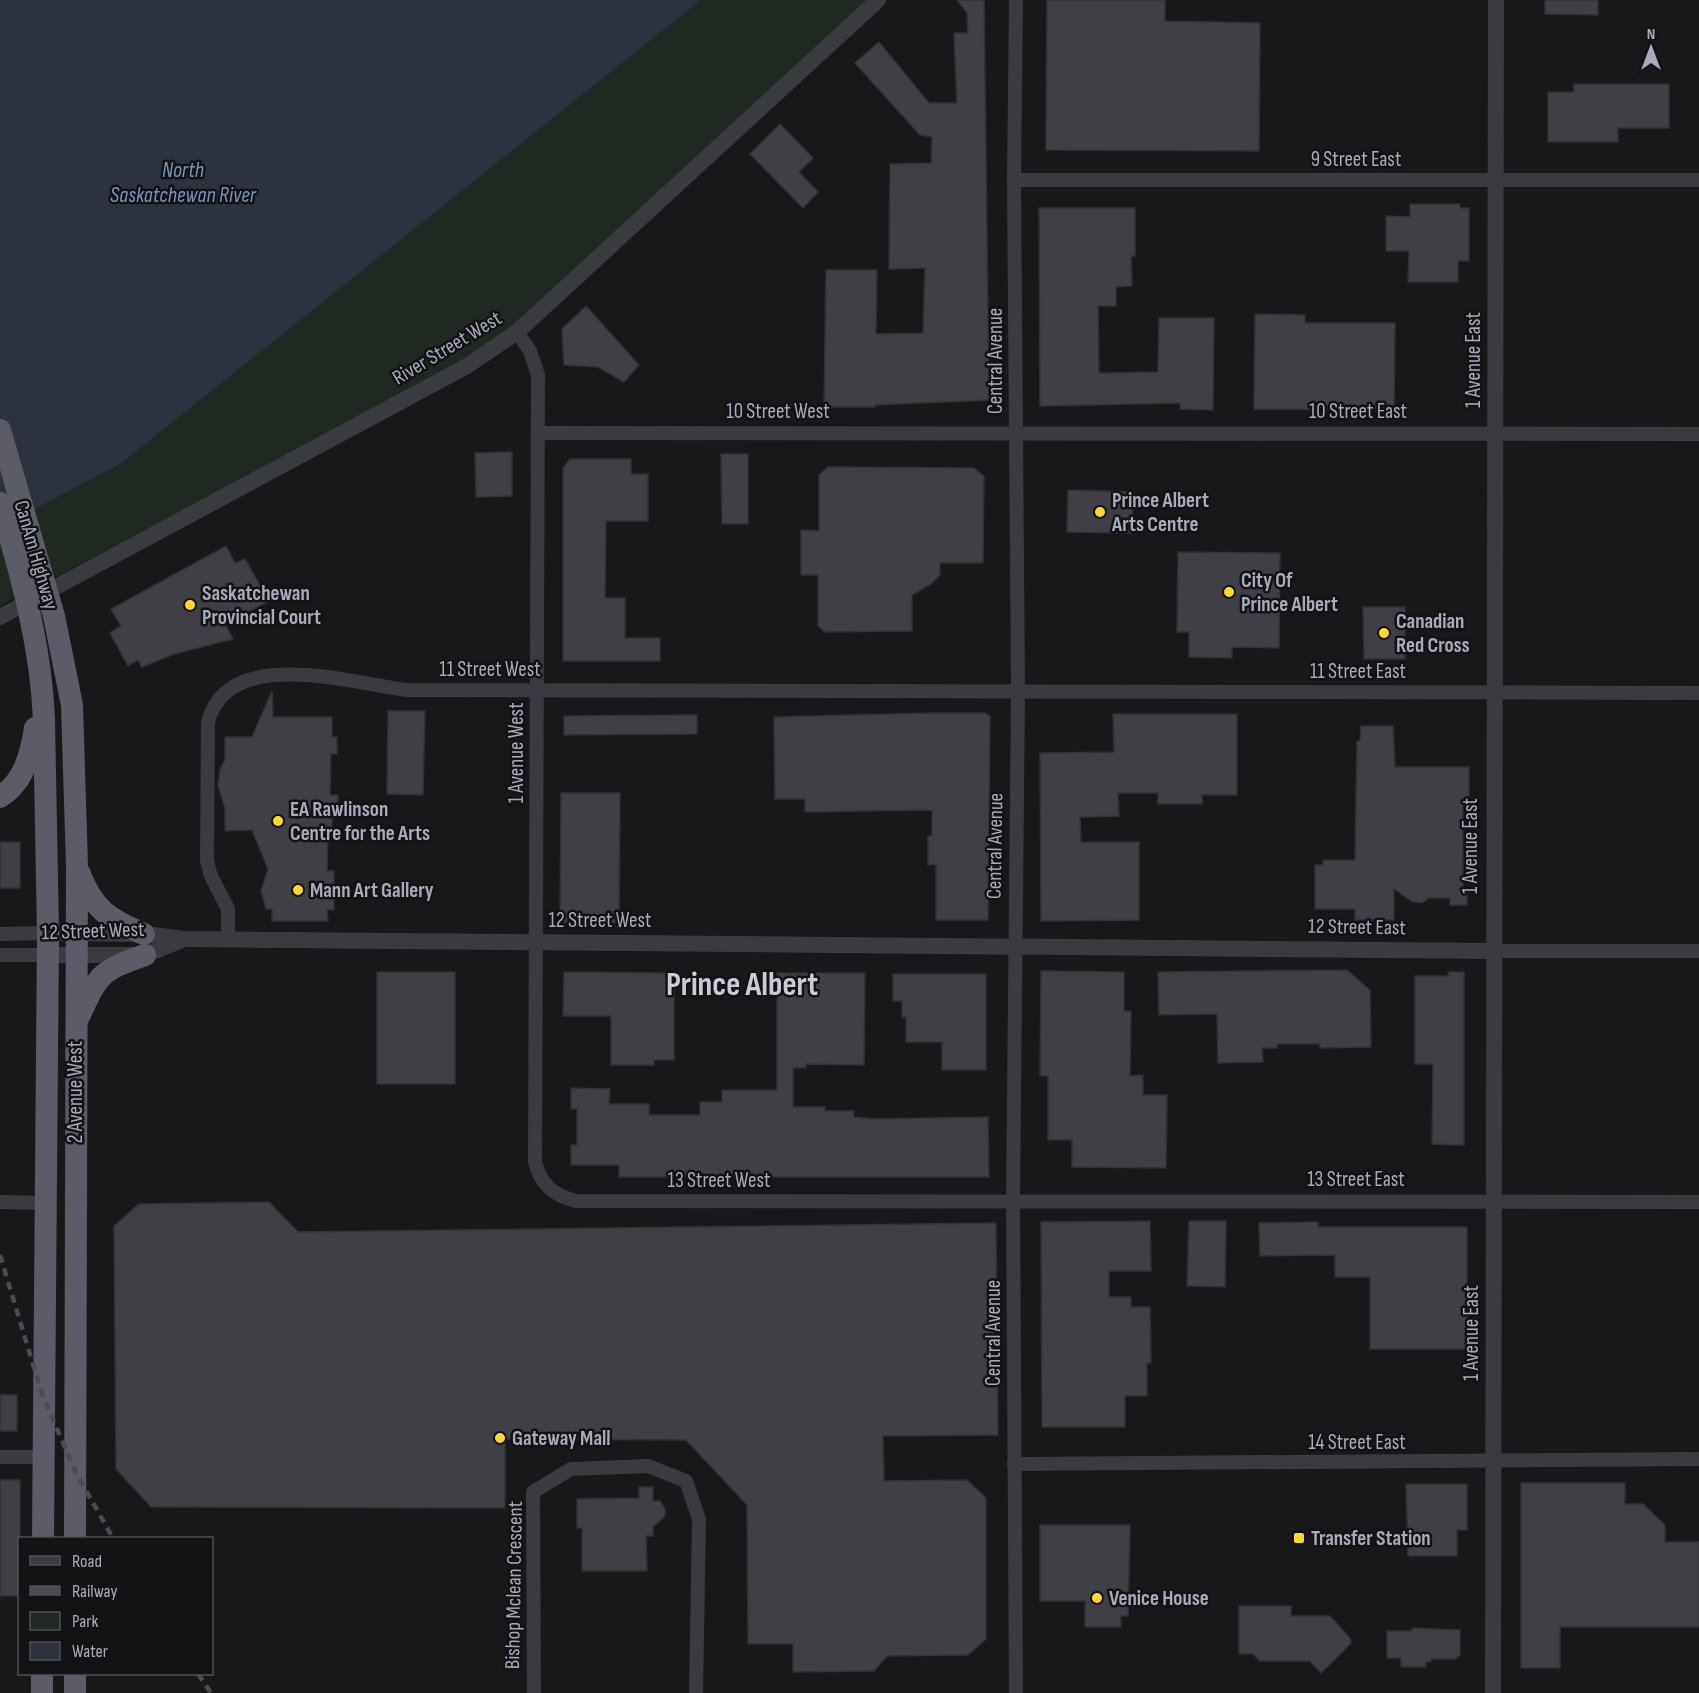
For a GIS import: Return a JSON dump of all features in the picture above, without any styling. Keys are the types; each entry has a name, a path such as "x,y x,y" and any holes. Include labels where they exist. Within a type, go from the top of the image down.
{"highway":[{"name":"CanAm Highway","path":"0,430 62,646"},
{"name":"CanAm Highway","path":"0,503 24,587 38,654"},
{"name":"2 Avenue West","path":"62,646 72,705 77,866 75,1537"},
{"name":"2 Avenue West","path":"38,654 43,687 48,944 43,1537"},
{"path":"0,796 20,777 30,755 35,727 38,654"},
{"path":"75,1026 94,984 111,967 145,944 101,911 92,901 77,866"},
{"path":"42,1675 42,1693"},
{"path":"75,1675 75,1693"}],"street":[{"name":"River Street West","path":"0,617 467,366 517,332 878,0"},
{"name":"Central Avenue","path":"1016,0 1014,180 1018,691 1013,1200 1016,1693"},
{"name":"1 Avenue East","path":"1493,1693 1496,0"},
{"name":"9 Street East","path":"1014,180 1699,180"},
{"name":"1 Avenue West","path":"517,332 530,351 538,375 540,433 535,1073"},
{"name":"10 Street East","path":"1016,431 1699,434"},
{"name":"10 Street West","path":"540,433 1016,431"},
{"name":"11 Street West","path":"228,939 228,909 211,876 206,852 208,722 211,710 224,693 256,679 301,674 408,690 1018,691"},
{"name":"11 Street East","path":"1018,691 1699,693"},
{"name":"12 Street West","path":"0,934 48,944 145,944 185,939 228,939 1014,946"},
{"name":"12 Street West","path":"0,955 48,944"},
{"name":"12 Street East","path":"1014,946 1699,951"},
{"name":"13 Street West","path":"535,1073 535,1162 538,1175 547,1188 560,1197 576,1201 1013,1200"},
{"name":"13 Street East","path":"1013,1200 1699,1202"},
{"path":"0,1202 46,1203"},
{"path":"0,1457 44,1457"},
{"name":"14 Street East","path":"1014,1464 1699,1460"},
{"name":"Bishop Mclean Crescent","path":"534,1693 534,1492 571,1469 648,1466 686,1480 699,1519 696,1693"}],"green space":[{"path":"701,0 880,0 530,329 0,606 0,527 119,465"}],"water":[{"name":"North Saskatchewan River","path":"0,0 701,0 119,465 0,527"}],"building":[{"path":"957,0 984,0 989,400 875,405 875,407 824,407 826,270 877,270 876,334 923,333 925,268 889,269 890,164 931,163 932,137 920,135 855,63 879,42 929,103 957,103 954,33 968,33 967,13"},
{"path":"1047,0 1165,0 1165,21 1260,23 1259,151 1046,150"},
{"path":"1545,0 1598,0 1598,15 1545,14"},
{"path":"1574,84 1669,84 1669,128 1618,128 1618,142 1548,142 1548,92 1574,92"},
{"path":"780,124 813,158 799,172 818,192 803,208 750,154"},
{"path":"1410,204 1460,204 1460,208 1469,208 1469,261 1458,261 1458,282 1408,282 1409,251 1386,251 1386,216 1410,217"},
{"path":"1039,208 1135,208 1135,256 1131,256 1132,286 1116,287 1116,306 1098,306 1099,373 1158,372 1159,318 1214,318 1213,410 1180,409 1180,403 1040,406"},
{"path":"586,306 639,365 624,382 598,367 564,365 562,329"},
{"path":"1255,314 1305,315 1305,323 1395,323 1394,410 1254,409"},
{"path":"512,452 512,496 476,497 475,453"},
{"path":"721,454 748,454 748,524 722,524"},
{"path":"570,459 631,459 631,474 648,474 648,521 606,521 605,598 625,598 625,638 660,638 660,661 563,661 563,468"},
{"path":"828,467 974,468 984,476 983,563 940,563 940,575 931,584 912,595 912,631 825,632 818,626 818,575 801,575 801,530 819,531 819,475"},
{"name":"Prince Albert Arts Centre","path":"1068,490 1133,492 1132,533 1067,532"},
{"name":"Saskatchewan Provincial Court","path":"226,546 235,563 245,559 269,601 225,624 233,639 174,654 142,667 138,660 128,666 110,633 121,626 111,609"},
{"name":"City Of Prince Albert","path":"1178,552 1280,553 1279,648 1232,647 1232,658 1189,657 1189,632 1177,632"},
{"name":"Canadian Red Cross","path":"1363,607 1405,607 1405,659 1364,659"},
{"name":"EA Rawlinson Centre for the Arts","path":"272,691 273,717 332,717 332,737 337,737 337,754 331,754 330,795 338,795 338,812 332,812 332,832 328,832 327,871 334,871 334,910 327,910 328,921 272,921 272,909 266,909 261,891 268,869 252,830 225,831 225,808 218,786 220,770 225,759 225,737 252,737"},
{"path":"388,711 425,711 423,795 387,794"},
{"path":"985,713 990,716 988,920 936,920 936,864 928,865 928,836 932,836 932,810 805,812 805,799 775,799 774,717"},
{"path":"1113,714 1237,714 1237,795 1202,795 1202,804 1158,804 1158,793 1118,793 1119,816 1080,817 1081,842 1139,842 1139,920 1041,921 1040,753 1114,752"},
{"path":"697,715 697,734 564,735 564,716"},
{"path":"1361,726 1393,726 1395,767 1469,767 1469,802 1463,802 1463,890 1467,890 1467,905 1450,905 1450,898 1429,898 1422,903 1413,902 1394,889 1394,920 1355,920 1355,909 1315,909 1315,865 1323,865 1323,860 1355,860 1357,741 1360,741"},
{"path":"561,793 620,793 619,923 560,923"},
{"path":"0,842 20,842 20,888 0,888"},
{"path":"1347,970 1370,990 1371,1047 1320,1048 1320,1044 1277,1044 1277,1048 1262,1048 1263,1062 1218,1063 1217,1014 1159,1015 1158,972"},
{"path":"1041,971 1124,972 1124,1011 1131,1011 1130,1076 1143,1075 1143,1095 1167,1095 1166,1168 1072,1167 1072,1140 1048,1140 1048,1076 1040,1076"},
{"path":"377,972 455,972 455,1084 377,1084"},
{"path":"564,972 674,973 674,1060 654,1060 654,1065 611,1065 611,1016 563,1016"},
{"path":"1448,972 1464,972 1464,1145 1432,1144 1433,1064 1415,1064 1415,976 1449,976"},
{"path":"777,973 865,973 864,1065 806,1064 806,1068 793,1068 793,1107 825,1107 825,1111 854,1111 854,1117 873,1119 988,1117 989,1177 619,1177 619,1165 571,1165 571,1145 577,1145 577,1109 571,1109 571,1088 610,1089 609,1104 649,1104 649,1115 700,1115 700,1102 722,1102 722,1090 777,1090"},
{"path":"893,974 986,974 986,1070 942,1070 942,1042 906,1042 906,1017 902,1017 902,1001 893,1001"},
{"name":"Gateway Mall","path":"269,1202 298,1232 996,1223 998,1435 883,1436 884,1481 967,1480 986,1498 986,1639 968,1655 887,1656 874,1671 793,1672 793,1644 748,1644 747,1505 686,1440 505,1439 505,1508 151,1507 116,1469 114,1226 139,1204"},
{"path":"1150,1221 1151,1271 1109,1271 1109,1297 1131,1297 1131,1307 1150,1307 1151,1363 1147,1363 1147,1396 1125,1396 1125,1427 1042,1427 1041,1222"},
{"path":"1189,1221 1226,1221 1225,1287 1187,1286"},
{"path":"1318,1222 1318,1227 1467,1227 1467,1349 1370,1349 1370,1277 1335,1277 1335,1255 1260,1256 1259,1223"},
{"path":"0,1395 17,1395 17,1431 0,1431"},
{"path":"0,1480 20,1480 18,1596 0,1596"},
{"path":"1521,1483 1625,1483 1625,1504 1643,1504 1665,1525 1665,1542 1699,1542 1699,1627 1560,1627 1560,1668 1521,1668"},
{"path":"1406,1484 1467,1484 1467,1530 1457,1530 1457,1556 1408,1556"},
{"path":"639,1487 653,1487 653,1501 660,1501 665,1509 665,1516 653,1527 653,1536 646,1536 647,1571 582,1571 582,1528 577,1528 577,1499 639,1498"},
{"path":"1040,1525 1130,1525 1128,1616 1121,1616 1121,1627 1085,1627 1085,1601 1040,1601"},
{"path":"1239,1606 1291,1606 1291,1616 1330,1616 1350,1638 1351,1643 1321,1673 1310,1661 1260,1661 1253,1654 1239,1654"},
{"path":"1412,1628 1460,1630 1460,1655 1455,1659 1431,1659 1431,1662 1426,1662 1426,1667 1401,1667 1401,1658 1387,1658 1387,1631 1412,1631"}],"railway":[{"path":"0,1255 42,1394 76,1473 112,1537"},
{"path":"199,1675 211,1693"}],"place":[{"name":"Prince Albert Arts Centre","path":"1100,512"},
{"name":"City Of Prince Albert","path":"1229,592"},
{"name":"Saskatchewan Provincial Court","path":"190,605"},
{"name":"Canadian Red Cross","path":"1384,633"},
{"name":"EA Rawlinson Centre for the Arts","path":"278,821"},
{"name":"Mann Art Gallery","path":"298,890"},
{"name":"Gateway Mall","path":"500,1438"},
{"name":"Transfer Station","path":"1299,1538"},
{"name":"Venice House","path":"1097,1598"}],"district":[{"name":"Prince Albert","path":"742,985"}]}
